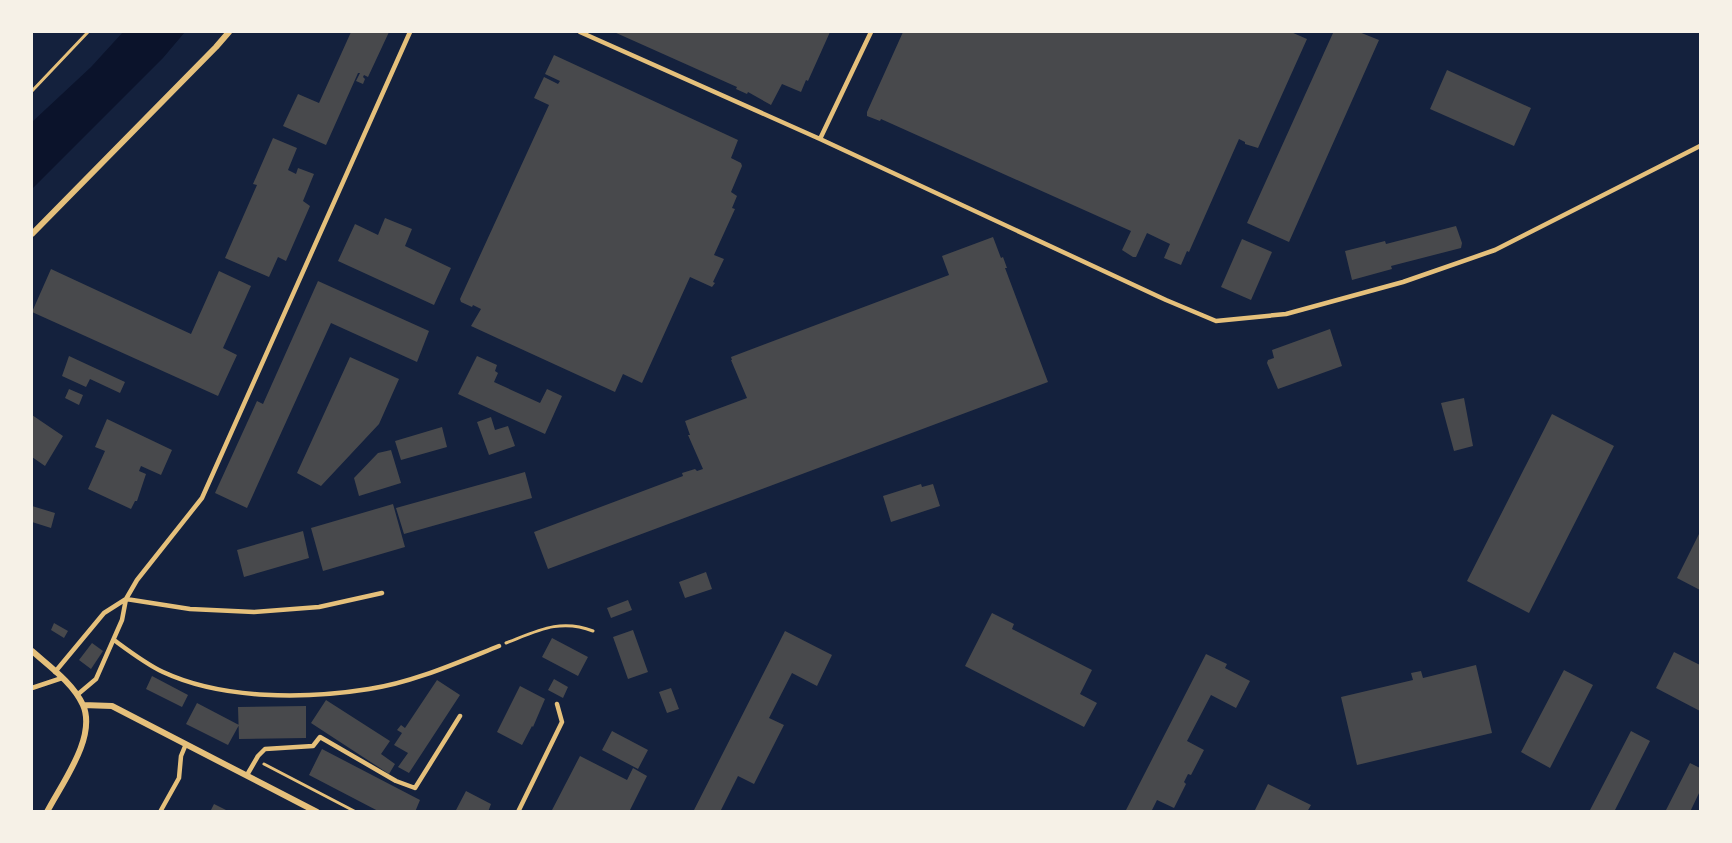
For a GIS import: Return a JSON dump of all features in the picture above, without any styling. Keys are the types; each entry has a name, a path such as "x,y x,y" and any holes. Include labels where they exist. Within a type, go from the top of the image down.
{"street":[{"path":"32,234 229,32"},
{"path":"32,651 77,695 87,718 84,740 47,812"},
{"path":"83,705 112,706 317,812"}],"lane":[{"path":"77,695 96,679 122,620 126,599 137,580 202,498 410,32"},
{"path":"580,32 820,139 1155,295 1216,321 1286,314 1404,282 1495,250 1701,146"},
{"path":"820,139 871,32"},
{"path":"55,672 104,613 126,599 190,609 254,612 319,607 382,593"},
{"path":"114,640 162,672 201,686 253,694 312,695 371,689 432,672 499,646"},
{"path":"32,688 62,678"},
{"path":"518,812 562,722 557,704"},
{"path":"247,775 258,756 266,749 313,746 320,737 396,781 415,788 460,716"},
{"path":"160,812 179,778 181,756 186,744"}],"path":[{"path":"32,91 88,32"},
{"path":"499,646 556,625 580,626 593,631"},
{"path":"264,764 356,812"}],"water":[{"path":"123,32 185,32 163,58 32,189 32,122 91,67"}],"building":[{"path":"351,32 389,32 368,77 364,75 363,77 365,79 363,84 356,81 360,73 358,73 326,145 283,126 298,94 319,103"},
{"path":"614,32 830,32 801,92 782,84 771,105 748,92 747,94 736,89 737,87"},
{"path":"903,32 1291,32 1307,39 1258,148 1245,144 1239,139 1189,252 1187,251 1181,265 1164,258 1170,244 1147,233 1136,257 1133,257 1122,250 1131,231 881,119 880,121 867,116"},
{"path":"1329,32 1359,32 1379,40 1289,242 1247,223 1333,33"},
{"path":"554,55 738,140 731,158 741,163 742,166 731,192 737,196 732,208 735,209 714,255 724,259 713,282 715,283 712,287 690,277 642,383 623,374 615,392 471,326 481,309 461,302 460,299 549,105 534,98 544,77 558,84 560,81 545,74"},
{"path":"1447,70 1531,108 1514,146 1430,109"},
{"path":"273,138 297,148 288,170 296,174 298,168 314,174 303,201 310,206 286,261 278,257 269,277 225,258 257,185 253,184"},
{"path":"385,218 412,229 405,246 451,268 434,305 338,261 355,224 378,235"},
{"path":"1456,226 1462,243 1461,248 1391,266 1392,269 1352,280 1345,251 1385,241 1386,244"},
{"path":"993,237 1001,258 1003,257 1007,268 1005,268 1048,382 548,569 534,532 683,476 682,473 703,469 688,435 690,435 685,421 747,398 731,357 949,275 942,256"},
{"path":"1242,239 1272,252 1251,300 1221,287"},
{"path":"51,269 191,334 219,271 251,286 223,348 237,355 218,396 32,312"},
{"path":"318,281 429,331 417,362 331,323 247,508 215,493 257,401 263,404"},
{"path":"1330,329 1342,366 1278,389 1267,363 1268,360 1274,358 1272,350"},
{"path":"69,356 125,382 120,393 90,379 86,387 62,376"},
{"path":"477,356 497,365 495,371 498,373 494,382 540,403 547,389 562,396 545,434 458,394"},
{"path":"350,357 399,379 379,424 321,486 297,473"},
{"path":"69,389 83,395 79,405 65,398"},
{"path":"1464,398 1473,446 1454,451 1441,403"},
{"path":"1552,414 1614,446 1529,613 1467,581"},
{"path":"32,415 63,436 45,466 32,457"},
{"path":"491,417 495,430 508,426 515,446 489,455 477,422"},
{"path":"107,419 172,450 161,475 141,466 139,471 146,474 137,501 131,509 88,489 105,451 95,447"},
{"path":"442,427 447,447 401,460 395,441"},
{"path":"391,450 401,483 359,496 354,478 378,453"},
{"path":"525,472 532,498 404,534 396,508"},
{"path":"921,484 922,487 933,484 940,506 891,522 883,496"},
{"path":"393,504 405,547 323,571 311,528"},
{"path":"32,506 55,513 51,528 32,522"},
{"path":"303,531 309,558 244,577 237,550"},
{"path":"1700,532 1700,590 1677,578"},
{"path":"706,572 712,589 685,598 679,582"},
{"path":"628,600 632,610 611,618 607,608"},
{"path":"992,613 1014,624 1012,629 1092,670 1080,694 1097,703 1084,727 965,666"},
{"path":"54,623 68,631 64,638 51,630"},
{"path":"633,630 648,672 628,679 613,637"},
{"path":"785,631 832,655 817,686 792,673 769,718 784,725 754,784 738,776 720,812 693,812"},
{"path":"552,638 588,657 578,676 542,657"},
{"path":"92,643 103,651 91,669 79,660"},
{"path":"1674,652 1700,665 1700,711 1656,688"},
{"path":"1206,654 1227,664 1225,668 1250,681 1236,708 1211,695 1187,741 1204,750 1191,775 1188,774 1184,782 1186,784 1174,808 1157,800 1151,812 1125,812"},
{"path":"1476,665 1492,733 1357,765 1341,697 1413,680 1411,673 1421,671 1423,678"},
{"path":"1564,670 1593,685 1550,768 1521,752"},
{"path":"152,676 188,695 182,707 146,689"},
{"path":"554,679 568,687 563,698 548,690"},
{"path":"437,680 460,695 409,773 398,767 408,753 394,745 402,733 397,730 401,725 405,728"},
{"path":"520,686 545,699 522,745 497,732"},
{"path":"671,688 679,709 667,713 659,692"},
{"path":"326,700 390,741 381,754 395,764 389,774 311,723"},
{"path":"197,703 239,725 228,745 186,724"},
{"path":"306,706 306,738 239,739 238,707"},
{"path":"612,731 648,750 638,769 602,750"},
{"path":"1631,731 1650,741 1614,812 1589,812"},
{"path":"322,749 420,800 415,812 380,812 309,775"},
{"path":"580,756 627,780 633,768 647,776 629,812 551,812"},
{"path":"1690,763 1700,768 1700,791 1690,812 1665,812"},
{"path":"1268,784 1311,805 1307,812 1254,812"},
{"path":"466,791 491,804 488,812 455,812"},
{"path":"214,804 230,812 210,812"}]}
